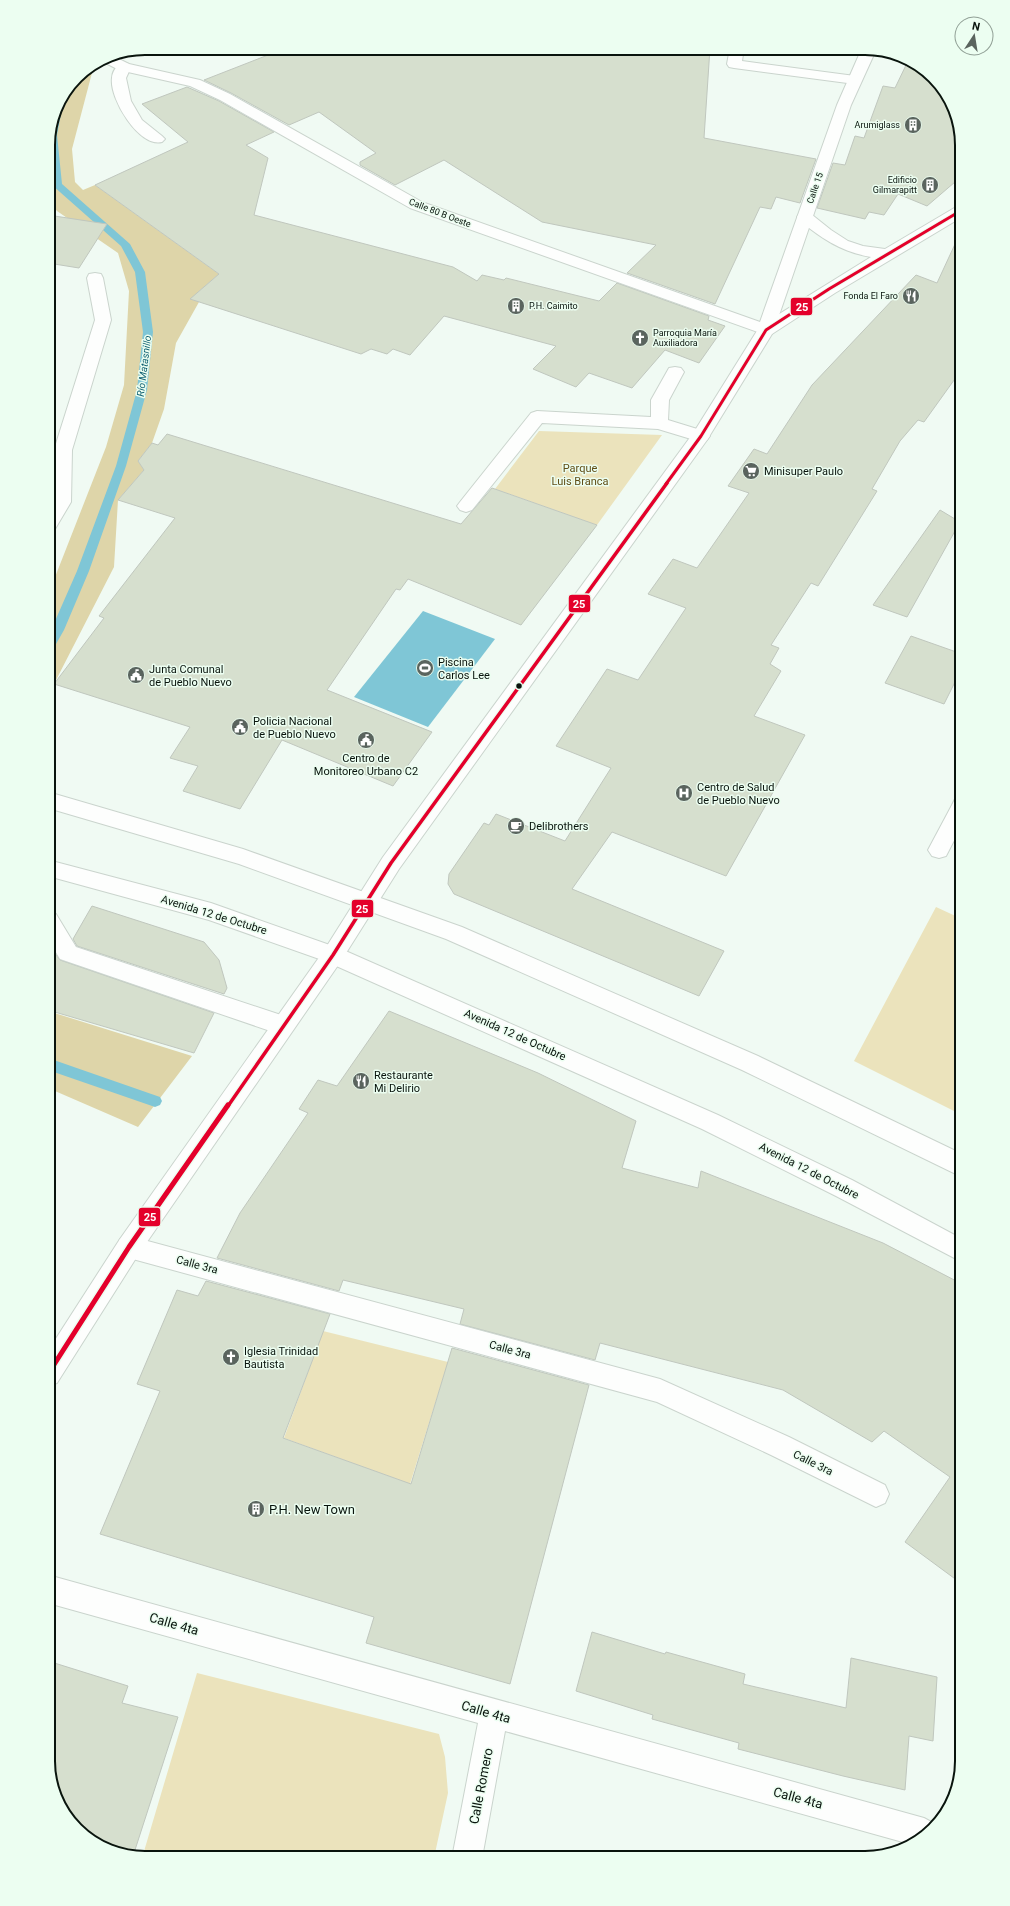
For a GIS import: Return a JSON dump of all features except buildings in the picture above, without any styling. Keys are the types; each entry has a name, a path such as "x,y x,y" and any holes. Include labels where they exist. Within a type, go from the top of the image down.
{"main road":[{"path":"736,55 734,64 855,80"},
{"name":"Calle 15","path":"766,330 844,105 866,55"},
{"name":"Calle 80 B Oeste","path":"113,61 124,67 195,83 225,97 416,205 766,330"},
{"path":"124,67 119,78 124,101 136,123 157,139"},
{"path":"805,217 830,238 846,247 867,252 888,254"},
{"path":"55,1363 129,1247 282,1025 333,955 364,902 701,436 766,330 829,289 955,217"},
{"path":"55,514 62,502 63,450 103,320 95,278"},
{"path":"659,423 660,400 675,372"},
{"path":"466,506 538,417 659,423 701,436"},
{"path":"55,802 244,857 364,902 454,933 750,1063 955,1163"},
{"path":"939,850 955,819"},
{"name":"Avenida 12 de Octubre","path":"55,870 211,912 333,955 710,1122 844,1188 955,1247"},
{"path":"55,932 68,953 282,1025"},
{"name":"Calle 3ra","path":"129,1247 660,1391 780,1446 876,1494"},
{"name":"Calle 4ta","path":"55,1591 920,1832"},
{"name":"Calle Romero","path":"468,1851 494,1714"}],"green space":[{"name":"Parque Luis Branca","path":"539,431 662,435 597,525 495,489"},
{"path":"936,907 955,916 955,1112 854,1061"},
{"path":"323,1331 448,1362 410,1484 284,1438"},
{"path":"197,1673 439,1734 445,1757 448,1793 436,1851 144,1851"}],"shaded area":[{"path":"92,72 72,149 75,182 83,190 95,185 219,274 197,293 199,302 176,343 164,409 152,443 138,461 144,470 118,500 114,567 55,682 55,577 106,447 124,385 129,291 118,253 55,209 55,139 58,122 70,95 81,81"},
{"path":"55,1013 192,1056 138,1127 55,1091"}],"water":[{"name":"Piscina Carlos Lee","path":"423,611 495,639 428,727 354,697"}],"waterway":[{"name":"Río Matasnillo","path":"55,160 57,185 125,244 140,272 148,332 142,390 121,466 83,571 55,635"},
{"path":"55,1066 155,1101"}],"transit line":[{"name":"25","path":"55,1363 129,1247 333,955 391,863 701,436 766,330 829,289 955,214"}],"place":[{"name":"Arumiglass","path":"913,125"},
{"name":"Edificio Gilmarapitt","path":"930,185"},
{"name":"Fonda El Faro","path":"911,296"},
{"name":"P.H. Caimito","path":"516,306"},
{"name":"Parroquia María Auxiliadora","path":"640,338"},
{"name":"Minisuper Paulo","path":"751,471"},
{"name":"Piscina Carlos Lee","path":"425,668"},
{"name":"Junta Comunal de Pueblo Nuevo","path":"136,675"},
{"name":"Policia Nacional de Pueblo Nuevo","path":"240,727"},
{"name":"Centro de Monitoreo Urbano C2","path":"366,740"},
{"name":"Centro de Salud de Pueblo Nuevo","path":"684,793"},
{"name":"Delibrothers","path":"516,826"},
{"name":"Restaurante Mi Delirio","path":"361,1081"},
{"name":"Iglesia Trinidad Bautista","path":"231,1357"},
{"name":"P.H. New Town","path":"256,1509"}]}
